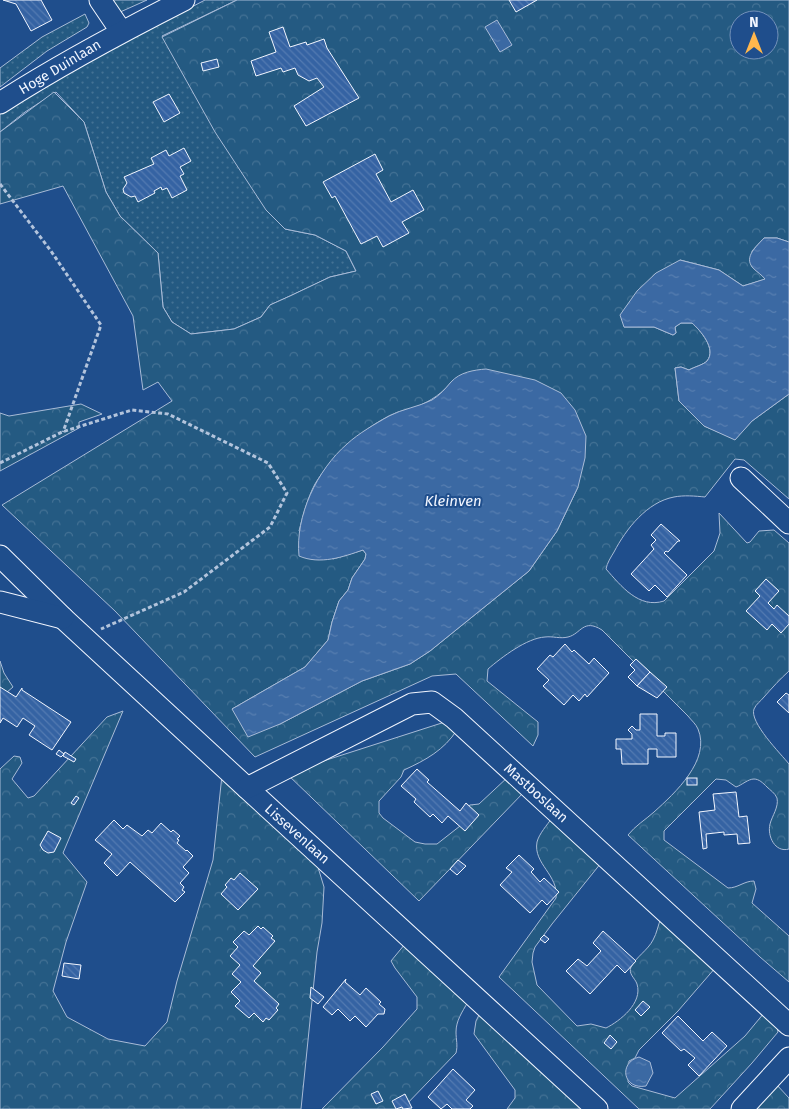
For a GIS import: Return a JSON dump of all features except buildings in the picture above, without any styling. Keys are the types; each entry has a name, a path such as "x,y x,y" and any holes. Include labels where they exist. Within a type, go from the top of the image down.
{"street":[{"path":"100,0 121,32"},
{"name":"Hoge Duinlaan","path":"0,103 43,75 184,0"},
{"path":"741,478 789,523"},
{"name":"Lissevenlaan","path":"0,556 64,619 85,636 247,788 597,1109"},
{"path":"0,602 64,619"},
{"name":"Mastboslaan","path":"247,788 412,704 432,702 454,718 789,1025"},
{"path":"742,1109 789,1058"}],"path":[{"path":"0,184 51,251 101,325 62,432"},
{"path":"0,463 62,432 132,410 168,414 268,463 287,493 270,527 184,592 85,636"}],"green space":[{"path":"109,0 147,0 118,13"},
{"path":"205,0 237,0 162,36 285,229 315,235 346,251 356,271 330,277 270,305 261,317 234,329 191,334 172,322 163,307 158,253 120,216 106,192 84,122 56,92 25,112 0,132 0,114 47,83"},
{"path":"237,0 789,0 789,242 777,238 764,238 752,251 752,267 766,279 743,286 719,270 680,260 624,327 654,327 673,335 676,333 675,327 681,323 692,323 695,326 709,346 710,356 707,361 689,370 681,367 675,368 679,401 704,426 735,439 752,421 789,394 789,499 744,460 735,459 705,497 674,497 655,504 646,511 625,534 609,560 606,569 631,594 646,602 655,603 664,601 714,551 720,533 719,513 747,543 759,531 774,530 789,543 789,671 756,706 754,715 756,722 773,746 789,764 789,849 784,850 776,846 770,834 770,824 777,805 776,796 762,783 754,779 736,787 726,780 716,779 664,831 664,840 728,888 754,881 756,889 752,903 789,936 789,982 628,835 681,786 695,764 700,752 701,741 697,727 688,716 602,630 586,626 568,637 538,638 515,649 488,669 487,681 538,722 538,735 533,746 456,674 432,676 255,757 115,611 2,505 172,401 158,382 143,390 133,316 63,186 0,204 0,132 54,92 84,122 106,192 120,216 158,253 163,307 172,322 191,334 234,329 261,317 270,305 330,277 356,271 346,251 315,235 285,229 266,210 215,132 162,37","holes":["453,380 578,487 557,531 529,571 430,651 410,664 362,681 280,724 232,709 305,667 328,640 339,601 348,590 352,578 365,559 366,554 363,550 333,559 299,531 315,484 338,454 369,428 394,414 416,407 432,399 441,393"]},
{"path":"85,14 89,23 87,27 47,51 0,87 0,68 42,37"},
{"path":"81,404 102,414 79,422 79,428 0,471 0,413 9,416"},
{"path":"0,661 4,673 13,687 0,698"},
{"path":"123,711 63,853 87,882 66,942 53,991 67,1017 108,1039 145,1046 167,1022 177,981 213,860 222,775 317,864 324,887 322,923 317,952 301,1109 0,1109 0,769 14,756 20,757 22,763 12,779 28,798 34,796 107,717"},
{"path":"448,721 457,730 452,737 434,754 404,770 401,777 379,801 379,813 383,818 415,842 437,844 460,826 465,809 470,805 479,804 509,776 524,792 419,901 286,773"},
{"path":"552,818 601,863 552,924 535,947 533,953 532,962 537,985 577,1026 591,1024 606,1028 624,1016 634,1004 638,991 637,984 630,972 631,967 651,944 661,918 716,967 678,1011 639,1050 635,1058 629,1061 628,1082 632,1086 675,1098 745,1036 764,1013 776,1022 778,1032 710,1109 639,1109 499,977 556,898 554,883 542,863 537,850 539,836"},
{"path":"405,944 468,1002 457,1024 456,1053 402,1109 322,1109 383,1047 417,1009 417,997 391,961"},
{"path":"480,1013 584,1109 507,1109 515,1098 515,1090 474,1034 476,1021"},
{"path":"776,1084 789,1098 789,1109 754,1109"}],"water":[{"path":"497,20 512,45 500,52 485,27"},
{"path":"764,238 777,238 789,242 789,394 752,421 735,440 704,426 679,401 675,368 681,367 689,370 707,361 710,356 709,346 699,330 692,323 681,323 675,327 676,333 673,335 654,327 624,327 620,315 637,291 656,273 680,260 719,270 743,286 765,279 750,264 752,252"},
{"name":"Kleinven","path":"486,369 535,380 561,393 575,410 586,436 585,458 578,487 557,531 529,571 430,651 410,664 362,681 280,724 248,737 232,709 305,667 328,640 339,601 348,590 352,578 365,559 366,554 363,550 323,560 307,559 299,556 301,525 305,510 310,495 326,467 347,444 373,425 394,414 432,400 451,382 463,374"},
{"path":"639,1057 650,1062 653,1073 646,1086 632,1084 626,1075 628,1065 632,1060"}]}
